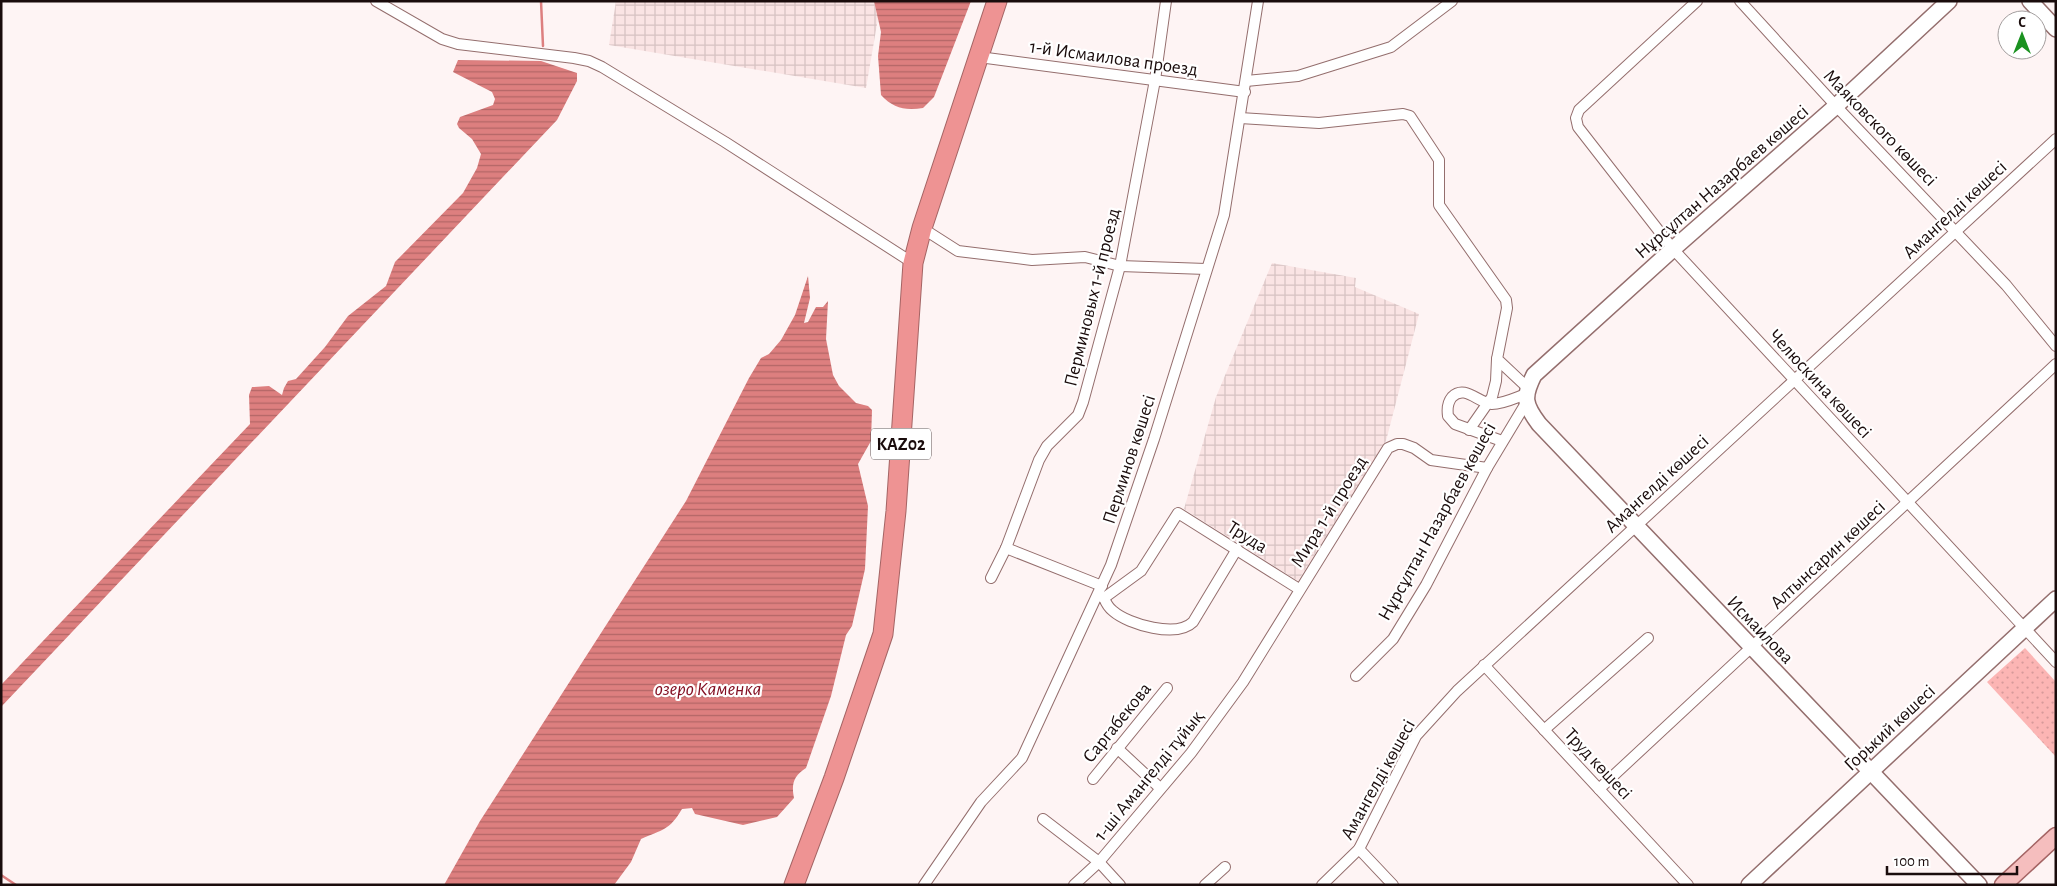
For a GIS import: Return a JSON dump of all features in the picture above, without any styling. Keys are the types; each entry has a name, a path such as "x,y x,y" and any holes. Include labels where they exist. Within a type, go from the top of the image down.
{"highway":[{"name":"KAZ02","path":"794,885 834,778 882,634 896,511 913,263 922,228 997,1"}],"main road":[{"path":"2003,885 2056,836"}],"street":[{"path":"376,1 442,39 458,44 574,58 589,61 602,67 725,142 913,263"},
{"name":"Перминовых 1-й проезд","path":"991,578 1006,548 1039,460 1047,446 1074,419 1081,409 1120,266 1155,80 1166,1"},
{"name":"Перминов көшесі","path":"924,885 980,802 1022,758 1101,593 1154,439 1224,215 1258,1"},
{"path":"1246,81 1298,76 1388,48 1452,1"},
{"name":"Челюскина көшесі","path":"1697,1 1579,110 1576,116 1578,127 1673,249 2056,662"},
{"name":"Маяковского көшесі","path":"1740,1 1836,106 2006,285 2056,346"},
{"name":"Нұрсұлтан Назарбаев көшесі","path":"1356,676 1393,639 1426,585 1527,395 1534,375 1673,249 1836,106 1949,1"},
{"path":"2030,1 2056,30"},
{"name":"1-й Исмаилова проезд","path":"979,57 1245,92"},
{"path":"1240,118 1319,123 1408,114 1412,118 1439,160 1439,205 1506,300 1507,308 1497,359 1494,390 1488,403 1469,430"},
{"name":"Амангелді көшесі","path":"1322,885 1359,849 1416,736 1457,690 2056,139"},
{"path":"922,228 958,251 1032,260 1085,257 1120,266 1206,269"},
{"path":"1497,359 1527,395 1501,403 1488,403 1467,393 1461,393 1451,398 1448,404 1448,416 1456,424 1502,442"},
{"name":"Алтынсарин көшесі","path":"1599,789 2056,364"},
{"name":"Исмаилова","path":"1527,395 1539,424 1979,885"},
{"name":"Мира 1-й проезд","path":"1242,682 1386,450 1397,444 1407,445 1431,460 1487,468"},
{"name":"Труда","path":"1101,593 1141,572 1178,513 1299,589"},
{"path":"1006,548 1101,593 1113,611 1136,623 1173,630 1184,628 1193,622 1237,549"},
{"name":"Горький көшесі","path":"1749,885 2056,599"},
{"path":"1544,730 1648,638"},
{"name":"Труд көшесі","path":"1484,665 1688,885"},
{"name":"1-ші Амангелді тұйық","path":"1074,885 1100,862 1160,788 1191,754 1242,682"},
{"name":"Саргабекова","path":"1093,779 1167,688"},
{"path":"1117,748 1160,788"},
{"path":"1043,819 1100,862 1120,885"},
{"path":"1359,849 1393,885"},
{"path":"1205,885 1225,867"}],"shaded area":[{"path":"616,1 881,1 866,88 609,45"},
{"path":"1272,263 1356,278 1355,287 1419,314 1386,441 1298,581 1184,509 1216,397"},
{"path":"2025,648 2056,682 2056,757 1987,682"}],"water":[{"path":"874,1 971,1 934,97 923,108 900,108 890,103 881,95 878,56 881,32"},
{"path":"458,60 541,61 577,73 577,81 557,120 1,707 1,685 250,424 249,395 252,387 269,386 282,395 288,381 296,379 325,347 348,316 386,286 395,262 463,193 477,168 481,154 472,139 457,124 460,117 493,105 495,99 492,92 453,72"},
{"name":"озеро Каменка","path":"808,276 810,298 804,323 808,322 816,307 823,307 828,301 826,339 833,375 839,386 856,403 868,406 872,410 871,441 858,464 868,506 865,569 852,626 846,635 831,696 806,768 794,780 794,798 777,817 743,825 695,814 692,808 682,809 669,826 641,839 631,862 614,885 444,885 480,821 686,501 749,378 761,358 769,354 781,340 795,315"}],"waterway":[{"path":"541,1 543,46"},
{"path":"1,875 16,885"}]}
